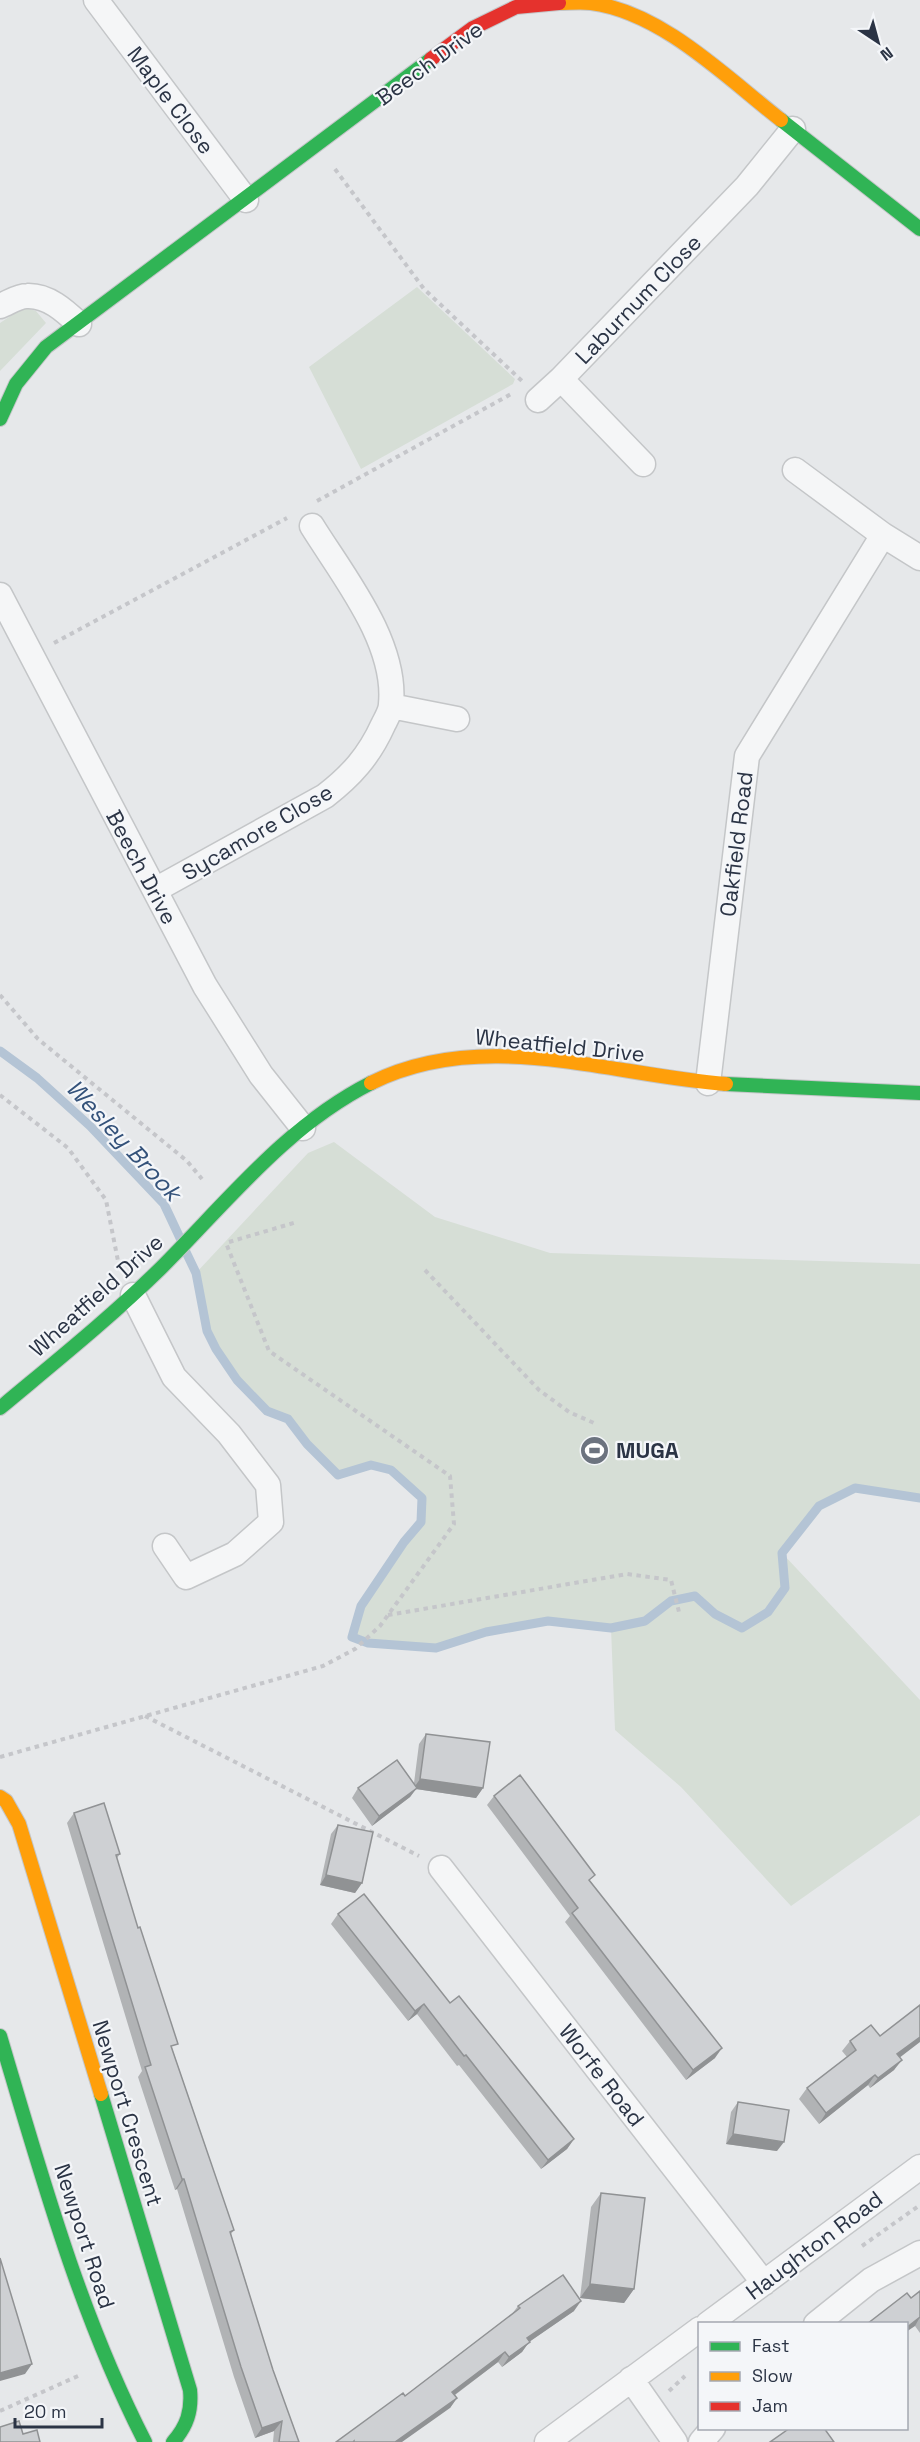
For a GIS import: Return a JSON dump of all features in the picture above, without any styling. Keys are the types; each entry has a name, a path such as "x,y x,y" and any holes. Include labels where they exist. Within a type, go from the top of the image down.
{"street":[{"name":"Maple Close","path":"96,0 246,200"},
{"name":"Beech Drive","path":"0,419 16,384 46,348 473,28 516,7 551,3 591,3 630,14 679,40 920,229"},
{"name":"Laburnum Close","path":"643,464 561,379 747,186 793,129"},
{"path":"0,306 25,296 42,298 61,308 79,324"},
{"path":"532,392 561,379"},
{"path":"795,470 884,535 920,558"},
{"name":"Sycamore Close","path":"155,890 325,796 350,777 376,739 391,706 386,654 375,628 312,526"},
{"name":"Oakfield Road","path":"708,1083 747,756 884,535"},
{"name":"Beech Drive","path":"0,595 205,986 261,1075 303,1128"},
{"path":"391,706 457,720"},
{"name":"Wheatfield Drive","path":"0,1408 139,1289 251,1172 346,1095 392,1072 427,1062 469,1055 517,1057 708,1083 920,1093"},
{"path":"139,1289 174,1377 229,1434 268,1485 271,1522 235,1554 186,1577 165,1546"},
{"name":"Newport Crescent","path":"0,1797 6,1801 19,1824 190,2390 192,2409 185,2429 173,2442"},
{"name":"Worfe Road","path":"441,1868 764,2283"},
{"name":"Newport Road","path":"0,2036 76,2284 106,2363 145,2442"},
{"name":"Haughton Road","path":"711,2322 920,2167"},
{"path":"819,2322 872,2280 920,2253"},
{"path":"548,2442 698,2330"},
{"path":"631,2379 675,2442"},
{"path":"701,2442 711,2430"}],"path":[{"path":"318,145 424,289 532,392"},
{"path":"0,995 38,1039 188,1161 222,1202"},
{"path":"0,1095 68,1148 106,1200 118,1261 139,1289"},
{"path":"0,1103 5,1100"},
{"path":"0,1757 323,1666 355,1648 380,1626 454,1524 450,1476 268,1351 226,1243 210,1214"},
{"path":"226,1243 297,1222"},
{"path":"425,1270 538,1390 569,1412 594,1423"},
{"path":"388,1615 627,1574 671,1580 679,1612"},
{"path":"144,1715 441,1868"},
{"path":"0,2411 106,2363"},
{"path":"651,2406 692,2370"}],"shaded area":[{"path":"417,287 515,379 513,384 361,469 309,367"},
{"path":"27,308 36,311 46,323 0,371 0,323"},
{"path":"334,1142 435,1217 550,1253 920,1264 920,1498 855,1488 819,1506 782,1553 920,1700 920,1815 791,1906 681,1787 615,1730 611,1628 548,1621 486,1632 436,1648 368,1643 352,1637 361,1606 404,1542 421,1522 422,1498 391,1470 371,1465 338,1475 307,1444 288,1419 267,1411 237,1380 207,1331 196,1273 308,1153"}],"building":[{"path":"426,1734 490,1742 483,1788 420,1779"},
{"path":"397,1760 417,1788 379,1816 358,1788"},
{"path":"520,1775 595,1875 589,1880 722,2048 693,2070 572,1913 578,1908 494,1796"},
{"path":"104,1803 120,1854 116,1855 138,1928 140,1927 178,2044 171,2046 234,2230 230,2232 273,2370 299,2442 279,2442 282,2421 262,2428 241,2367 184,2179 182,2179 145,2067 151,2065 74,1813"},
{"path":"338,1825 373,1832 362,1883 326,1875"},
{"path":"364,1894 450,2003 459,1996 574,2139 548,2160 424,2004 415,2011 338,1914"},
{"path":"920,2005 920,2037 897,2054 902,2060 878,2078 875,2075 826,2113 807,2088 856,2050 850,2041 871,2025 880,2036"},
{"path":"738,2102 789,2110 784,2142 733,2134"},
{"path":"601,2193 645,2198 634,2289 590,2284"},
{"path":"0,2258 32,2364 0,2373"},
{"path":"563,2275 581,2301 527,2338 530,2342 509,2357 505,2352 452,2392 457,2398 395,2442 336,2442 403,2393 405,2396 520,2308 518,2306"},
{"path":"920,2291 920,2317 908,2326 908,2322 870,2322 907,2293 911,2298"},
{"path":"19,2421 23,2434 37,2430 40,2442 0,2442 0,2427"},
{"path":"787,2430 825,2430 834,2442 770,2442"}],"waterway":[{"name":"Wesley Brook","path":"0,1051 37,1078 90,1126 164,1204 180,1238"},
{"name":"Wesley Brook","path":"185,1250 196,1273 207,1331 237,1380 267,1411 288,1419 307,1444 338,1475 371,1465 391,1470 422,1498 421,1522 404,1542 361,1606 352,1637 368,1643 436,1648 486,1632 548,1621 611,1628 645,1621 671,1601 695,1596 715,1614 742,1628 768,1612 785,1588 782,1553 819,1506 855,1488 920,1498"}],"traffic: fast":[{"path":"0,419 16,384 46,347 431,59"},
{"path":"781,120 920,229"},
{"path":"0,1408 142,1286 285,1143 340,1101 371,1083"},
{"path":"726,1084 920,1093"},
{"path":"0,2036 46,2191 81,2293 100,2344 145,2442"},
{"path":"101,2094 190,2390 188,2418 173,2442"}],"traffic: slow":[{"path":"559,3 591,3 617,9 643,19 692,49 781,120"},
{"path":"371,1083 414,1067 457,1058 502,1056 547,1059 726,1084"},
{"path":"0,1797 6,1801 19,1824 101,2094"}],"traffic: jam":[{"path":"431,59 473,28 516,7 559,3"}],"place":[{"name":"MUGA","path":"595,1450"}]}
